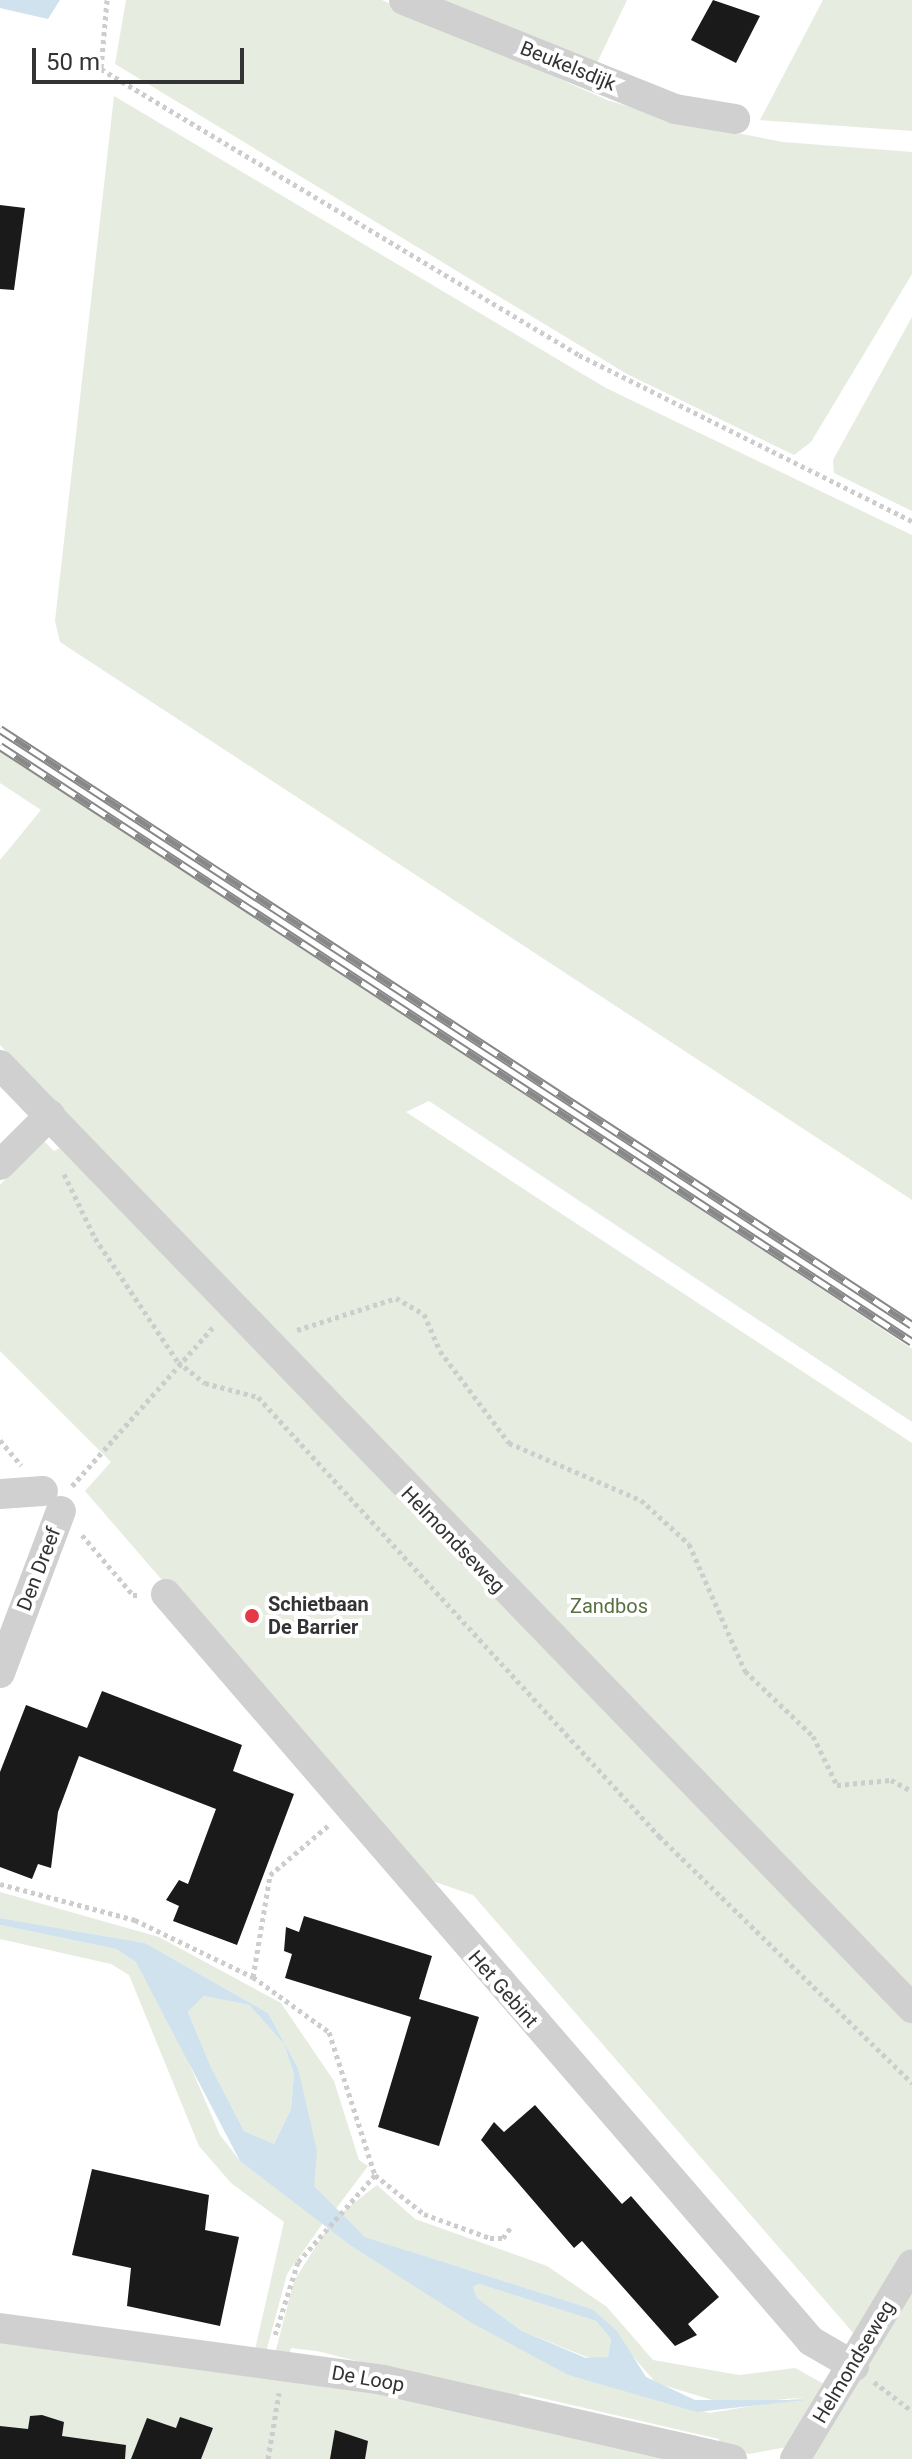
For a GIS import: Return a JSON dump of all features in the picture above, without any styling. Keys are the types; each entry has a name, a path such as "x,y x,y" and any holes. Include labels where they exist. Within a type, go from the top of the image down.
{"street":[{"name":"Beukelsdijk","path":"404,0 675,109 735,119"},
{"name":"Helmondseweg","path":"0,1065 260,1339 912,2008"},
{"path":"0,1165 50,1115"},
{"path":"0,1494 59,1495"},
{"name":"Den Dreef","path":"0,1673 59,1495"},
{"name":"Het Gebint","path":"166,1594 811,2341 854,2366"},
{"name":"Helmondseweg","path":"795,2459 854,2366 912,2264"},
{"name":"De Loop","path":"0,2328 383,2380 732,2459"}],"path":[{"path":"107,0 101,69 579,355 912,521"},
{"path":"63,1168 95,1238 178,1362 205,1383 258,1397 659,1836 912,2083"},
{"path":"260,1339 396,1298 424,1314 440,1351 509,1443 641,1500 689,1544 745,1671 813,1736 837,1785 891,1780 912,1791"},
{"path":"59,1495 178,1362 232,1308"},
{"path":"253,1977 270,1875 350,1807"},
{"path":"0,1884 135,1920 253,1977 329,2032 375,2175 424,2214 490,2238 503,2238 511,2227"},
{"path":"268,2459 286,2288 317,2235 375,2175"},
{"path":"854,2366 912,2411"}],"green space":[{"path":"126,0 382,0 607,100 685,123 783,142 912,152 912,274 811,442 794,455 627,374 115,64"},
{"path":"442,0 627,0 595,67"},
{"path":"823,0 912,0 912,131 760,120"},
{"path":"114,96 606,388 912,535 912,1200 60,642 55,621"},
{"path":"912,317 912,511 834,473 833,460"},
{"name":"Zandbos","path":"0,746 912,1349 912,1422 429,1101 406,1112 912,1443 912,2459 807,2459 855,2335 473,1895 418,1876 85,1491 111,1462 0,1351 0,1185 42,1139 54,1151 86,1134 0,1045 0,860 41,810 0,783"},
{"path":"0,1892 159,1937 281,2003 334,2081 359,2160 368,2166 335,2210 314,2186 298,2068 268,2013 145,1943 0,1918"},
{"path":"0,1925 116,1949 136,1962 160,1996 220,2135 240,2161 323,2223 287,2274 265,2356 254,2354 284,2222 231,2183 199,2146 129,1975 111,1964 0,1939"},
{"path":"204,1996 249,2005 284,2044 294,2074 291,2109 274,2144 244,2131 211,2067 188,2012"},
{"path":"377,2185 415,2219 547,2266 607,2307 653,2360 739,2375 795,2368 824,2384 787,2447 749,2454 718,2447 719,2439 520,2393 517,2401 317,2351 291,2348 288,2359 274,2357 294,2281 328,2227 568,2375 710,2413 806,2397 729,2405 656,2383 592,2309 365,2237 340,2214"},
{"path":"479,2284 596,2321 611,2339 608,2357 594,2360 522,2331 477,2298 473,2287"},
{"path":"0,2339 375,2393 682,2459 0,2459"}],"water":[{"path":"0,0 60,0 48,19 0,8"},
{"path":"0,1918 145,1943 268,2013 298,2068 317,2151 314,2186 365,2237 592,2309 617,2331 646,2377 695,2400 806,2400 697,2412 568,2375 472,2323 350,2245 240,2161 136,1962 116,1949 0,1925","holes":["204,1996 249,2005 284,2044 294,2074 291,2109 274,2144 244,2131 211,2067 188,2012","479,2284 596,2321 611,2339 608,2357 586,2358 522,2331 477,2298 473,2287"]}],"building":[{"path":"713,0 760,16 736,63 691,40"},
{"path":"0,205 25,208 14,290 0,289"},
{"path":"102,1691 242,1745 233,1771 294,1794 237,1945 173,1921 179,1906 166,1900 179,1880 188,1884 216,1809 79,1756 58,1812 51,1868 38,1864 32,1879 0,1867 0,1772 26,1705 87,1728"},
{"path":"304,1916 432,1956 419,1999 479,2017 439,2146 378,2127 411,2017 285,1978 292,1954 284,1951 286,1927 299,1932"},
{"path":"535,2105 622,2204 631,2196 719,2297 688,2324 697,2335 675,2346 582,2241 574,2248 481,2140 494,2122 504,2132"},
{"path":"92,2169 209,2195 205,2230 239,2237 220,2326 127,2306 131,2268 72,2255"},
{"path":"42,2415 64,2422 62,2436 126,2445 125,2459 0,2459 0,2426 28,2429 30,2416"},
{"path":"180,2417 213,2428 201,2459 131,2459 147,2418 176,2428"},
{"path":"335,2430 368,2441 365,2459 330,2459"}],"railway":[{"path":"0,729 912,1325"},
{"path":"0,746 912,1342"}],"place":[{"name":"Schietbaan De Barrier","path":"252,1616"}]}
